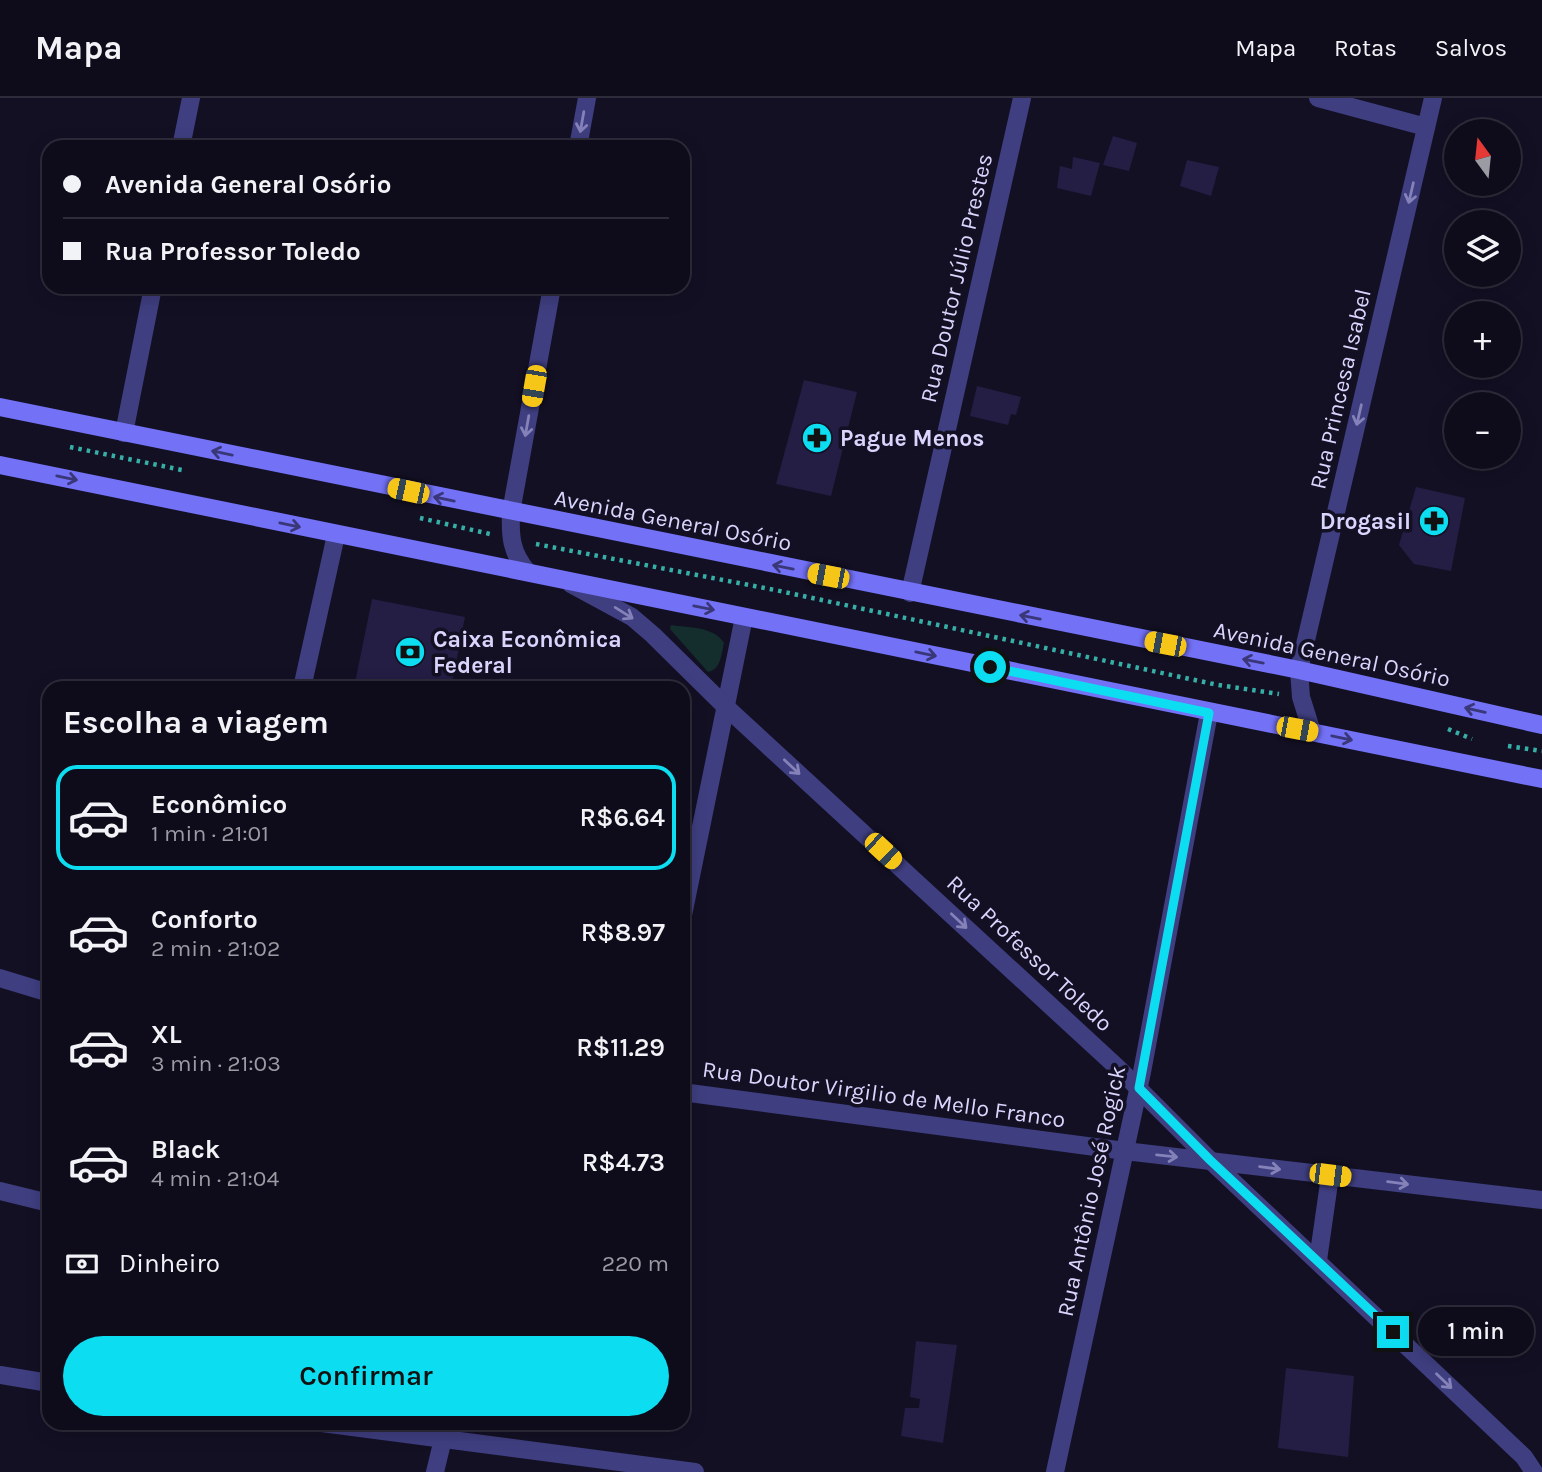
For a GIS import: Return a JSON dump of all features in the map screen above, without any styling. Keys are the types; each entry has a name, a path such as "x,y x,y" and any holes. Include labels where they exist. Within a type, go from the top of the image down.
{"main road":[{"name":"Avenida General Osório","path":"0,407 1299,670 1542,725"},
{"path":"0,465 1542,779"}],"street":[{"path":"182,140 191,98"},
{"path":"579,140 587,98"},
{"name":"Rua Doutor Júlio Prestes","path":"910,593 1022,98"},
{"path":"1318,98 1426,127"},
{"name":"Rua Princesa Isabel","path":"1312,732 1301,697 1299,670 1433,98"},
{"path":"124,433 152,294"},
{"path":"527,571 518,560 510,538 511,512 551,294"},
{"path":"304,681 336,535"},
{"name":"Rua Professor Toledo","path":"565,580 632,617 1139,1088 1210,1160 1318,1259 1529,1465 1542,1468"},
{"path":"690,881 744,617"},
{"name":"Rua Antônio José Rogick","path":"1055,1472 1139,1088 1209,713"},
{"path":"0,978 42,991"},
{"name":"Rua Doutor Virgilio de Mello Franco","path":"690,1093 1125,1151 1542,1200"},
{"path":"1318,1259 1330,1175"},
{"path":"0,1191 42,1201"},
{"path":"0,1376 42,1382"},
{"path":"375,1430 695,1472"},
{"path":"435,1472 443,1439"}],"path":[{"path":"68,447 190,471"},
{"path":"420,518 775,590 1218,685 1301,697"},
{"path":"1445,728 1481,741"},
{"path":"1495,744 1542,751"}],"green space":[{"path":"671,625 700,629 720,637 724,643 716,668 708,672 670,629"}],"building":[{"path":"1113,136 1137,143 1129,171 1103,165"},
{"path":"1073,157 1100,163 1091,196 1057,188 1060,166 1072,169"},
{"path":"1187,160 1219,167 1211,196 1180,186"},
{"name":"Pague Menos","path":"804,380 857,392 831,496 776,484"},
{"path":"977,386 1021,397 1016,415 1011,414 1008,425 970,416"},
{"name":"Drogasil","path":"1416,487 1465,498 1451,571 1414,564 1399,545"},
{"name":"Caixa Econômica Federal","path":"372,599 465,617 452,681 355,681"},
{"path":"916,1341 957,1345 943,1443 901,1436 905,1408 919,1408 920,1399 910,1397"},
{"path":"1286,1368 1354,1376 1348,1457 1278,1448"}],"place":[{"name":"Pague Menos","path":"817,438"},
{"name":"Drogasil","path":"1434,521"},
{"name":"Caixa Econômica Federal","path":"410,652"}],"route":[{"path":"990,667 1209,713 1139,1088 1210,1160 1393,1332"}]}
